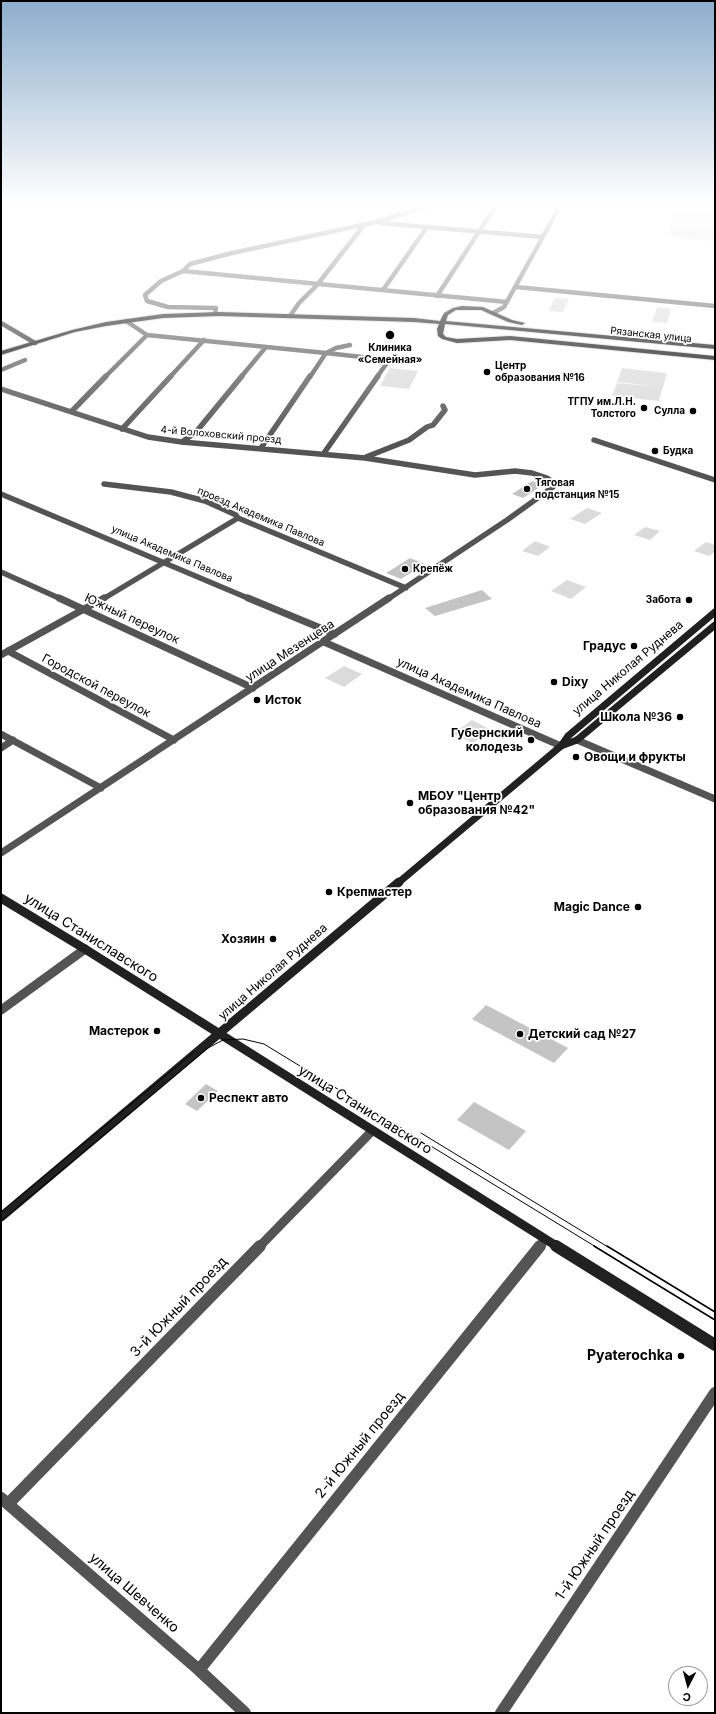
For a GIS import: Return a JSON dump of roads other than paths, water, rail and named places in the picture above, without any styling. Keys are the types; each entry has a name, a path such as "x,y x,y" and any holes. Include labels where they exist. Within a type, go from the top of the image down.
{"main road":[{"path":"715,341 517,323 510,322 481,308 455,309 446,314 440,334 444,338 457,341 510,338 715,358"},
{"name":"Рязанская улица","path":"1,353 90,327 163,316 215,314 443,322 715,347"},
{"name":"Рязанская улица","path":"443,322 495,329 715,351"},
{"path":"517,323 541,331"}],"street":[{"path":"157,284 145,294 147,301 168,307 216,308 215,314"},
{"path":"306,284 507,302"},
{"path":"382,290 386,284"},
{"path":"436,296 444,284"},
{"path":"493,313 504,307 518,284"},
{"path":"290,316 299,303 316,285"},
{"path":"516,287 715,306"},
{"path":"126,321 148,334 389,360 324,453"},
{"path":"1,323 35,343"},
{"path":"72,411 148,334"},
{"path":"122,429 204,340"},
{"path":"261,448 326,354 336,348 350,345"},
{"path":"182,442 196,432 266,347"},
{"path":"1,370 25,360"},
{"name":"4-й Волоховский проезд","path":"1,389 148,437 182,442 324,453 475,475 515,471"},
{"path":"365,458 409,440 427,427 433,425 445,410 443,406"},
{"path":"594,440 715,480"},
{"name":"улица Мезенцева","path":"1,853 406,588 553,487 552,482 547,478 532,473 515,471"},
{"name":"проезд Академика Павлова","path":"104,484 171,492 205,501 236,514 238,518 406,588"},
{"name":"улица Академика Павлова","path":"1,494 164,561 335,634"},
{"path":"4,653 85,608 238,518"},
{"name":"Южный переулок","path":"1,572 85,608 253,688"},
{"name":"улица Николая Руднева","path":"562,746 568,736 715,612"},
{"name":"улица Николая Руднева","path":"1,1217 220,1034 400,880 562,746 577,740 715,625"},
{"name":"улица Академика Павлова","path":"324,642 562,746"},
{"name":"Городской переулок","path":"4,653 174,740"},
{"path":"1,734 101,788"},
{"path":"1,748 13,740"},
{"path":"577,740 715,798"},
{"name":"улица Станиславского","path":"1,898 85,949 545,1240 715,1345"},
{"path":"1,1010 85,949"},
{"name":"3-й Южный проезд","path":"4,1501 372,1131"},
{"name":"2-й Южный проезд","path":"199,1670 545,1240"},
{"name":"1-й Южный проезд","path":"501,1713 715,1393"},
{"name":"улица Шевченко","path":"4,1501 199,1670 245,1713"}],"tram line":[{"path":"1,1221 208,1048 223,1040 243,1039 264,1044 596,1247"},
{"path":"1,1212 194,1052"},
{"path":"421,1133 608,1247"},
{"path":"594,1246 715,1320"},
{"path":"607,1246 715,1312"}],"place":[{"name":"Клиника «Семейная»","path":"390,335"},
{"name":"Центр образования №16","path":"487,372"},
{"name":"ТГПУ им.Л.Н. Толстого","path":"644,408"},
{"name":"Сулла","path":"693,411"},
{"name":"Будка","path":"655,451"},
{"name":"Тяговая подстанция №15","path":"527,489"},
{"name":"Крепёж","path":"405,569"},
{"name":"Забота","path":"689,600"},
{"name":"Градус","path":"634,646"},
{"name":"Dixy","path":"554,682"},
{"name":"Исток","path":"257,700"},
{"name":"Школа №36","path":"680,717"},
{"name":"Губернский колодезь","path":"531,740"},
{"name":"Овощи и фрукты","path":"576,757"},
{"name":"МБОУ \"Центр образования №42\"","path":"410,803"},
{"name":"Крепмастер","path":"329,892"},
{"name":"Magic Dance","path":"638,907"},
{"name":"Хозяин","path":"273,939"},
{"name":"Мастерок","path":"157,1031"},
{"name":"Детский сад №27","path":"520,1034"},
{"name":"Респект авто","path":"201,1098"},
{"name":"Pyaterochka","path":"681,1356"}]}
